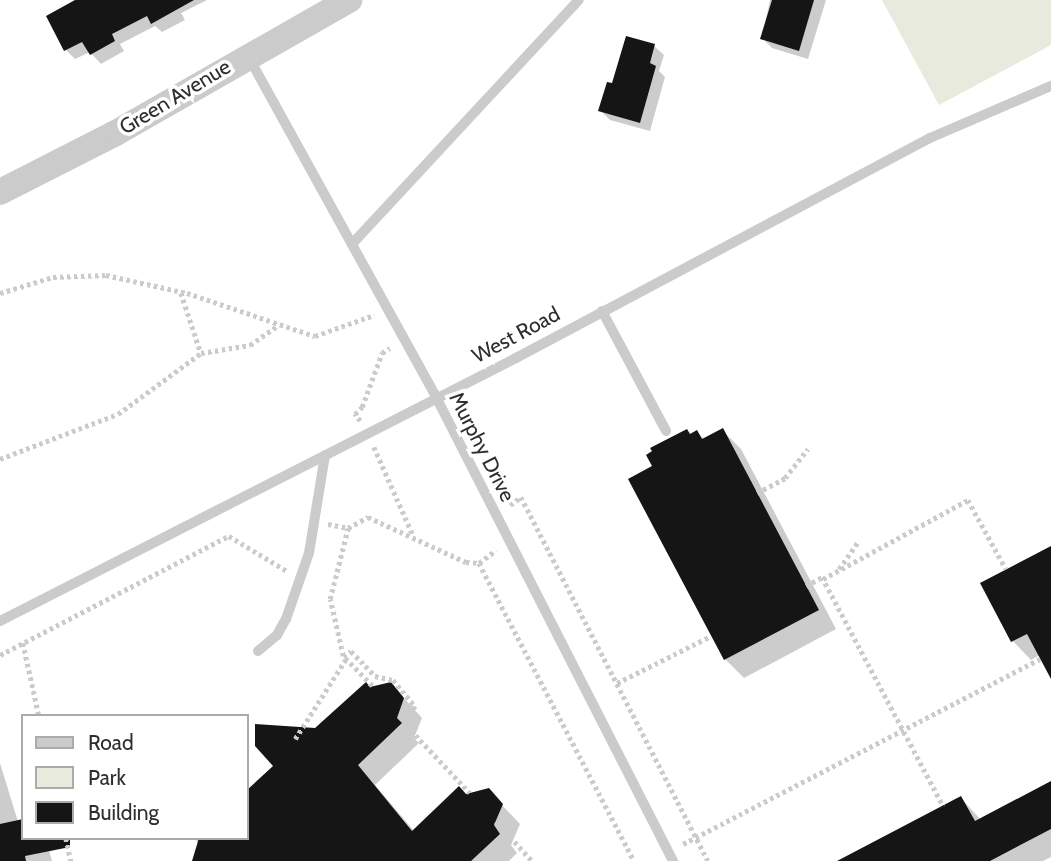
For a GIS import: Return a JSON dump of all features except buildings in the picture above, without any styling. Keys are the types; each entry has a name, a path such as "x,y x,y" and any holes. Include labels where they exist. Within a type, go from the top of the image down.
{"street":[{"name":"Green Avenue","path":"0,192 114,134 247,55 349,0"}],"lane":[{"path":"352,244 579,0"},
{"name":"Murphy Drive","path":"247,55 436,397 671,856"},
{"name":"West Road","path":"0,621 325,455 930,138 1051,86"},
{"path":"602,310 666,431"},
{"path":"258,651 277,635 309,553 325,455"}],"path":[{"path":"0,293 75,274 106,275 181,292 315,336 388,310"},
{"path":"181,292 201,353"},
{"path":"0,459 118,414 201,353 250,345 279,324"},
{"path":"757,493 785,478 808,449"},
{"path":"496,517 521,497 708,861"},
{"path":"943,806 821,577 806,587 836,572 968,500 1006,569"},
{"path":"372,686 344,658 330,599 348,528 368,517 479,563 634,861"},
{"path":"0,655 229,536 300,578"},
{"path":"479,563 508,541"},
{"path":"836,572 858,543"},
{"path":"617,683 711,636"},
{"path":"23,643 39,714"},
{"path":"295,739 344,658 351,651 375,676 393,680 415,706 406,725 470,793"},
{"path":"671,856 696,838 1040,659"},
{"path":"496,821 532,861"},
{"path":"66,840 71,861"}],"green space":[{"path":"882,0 1051,0 1051,45 939,105"}]}
